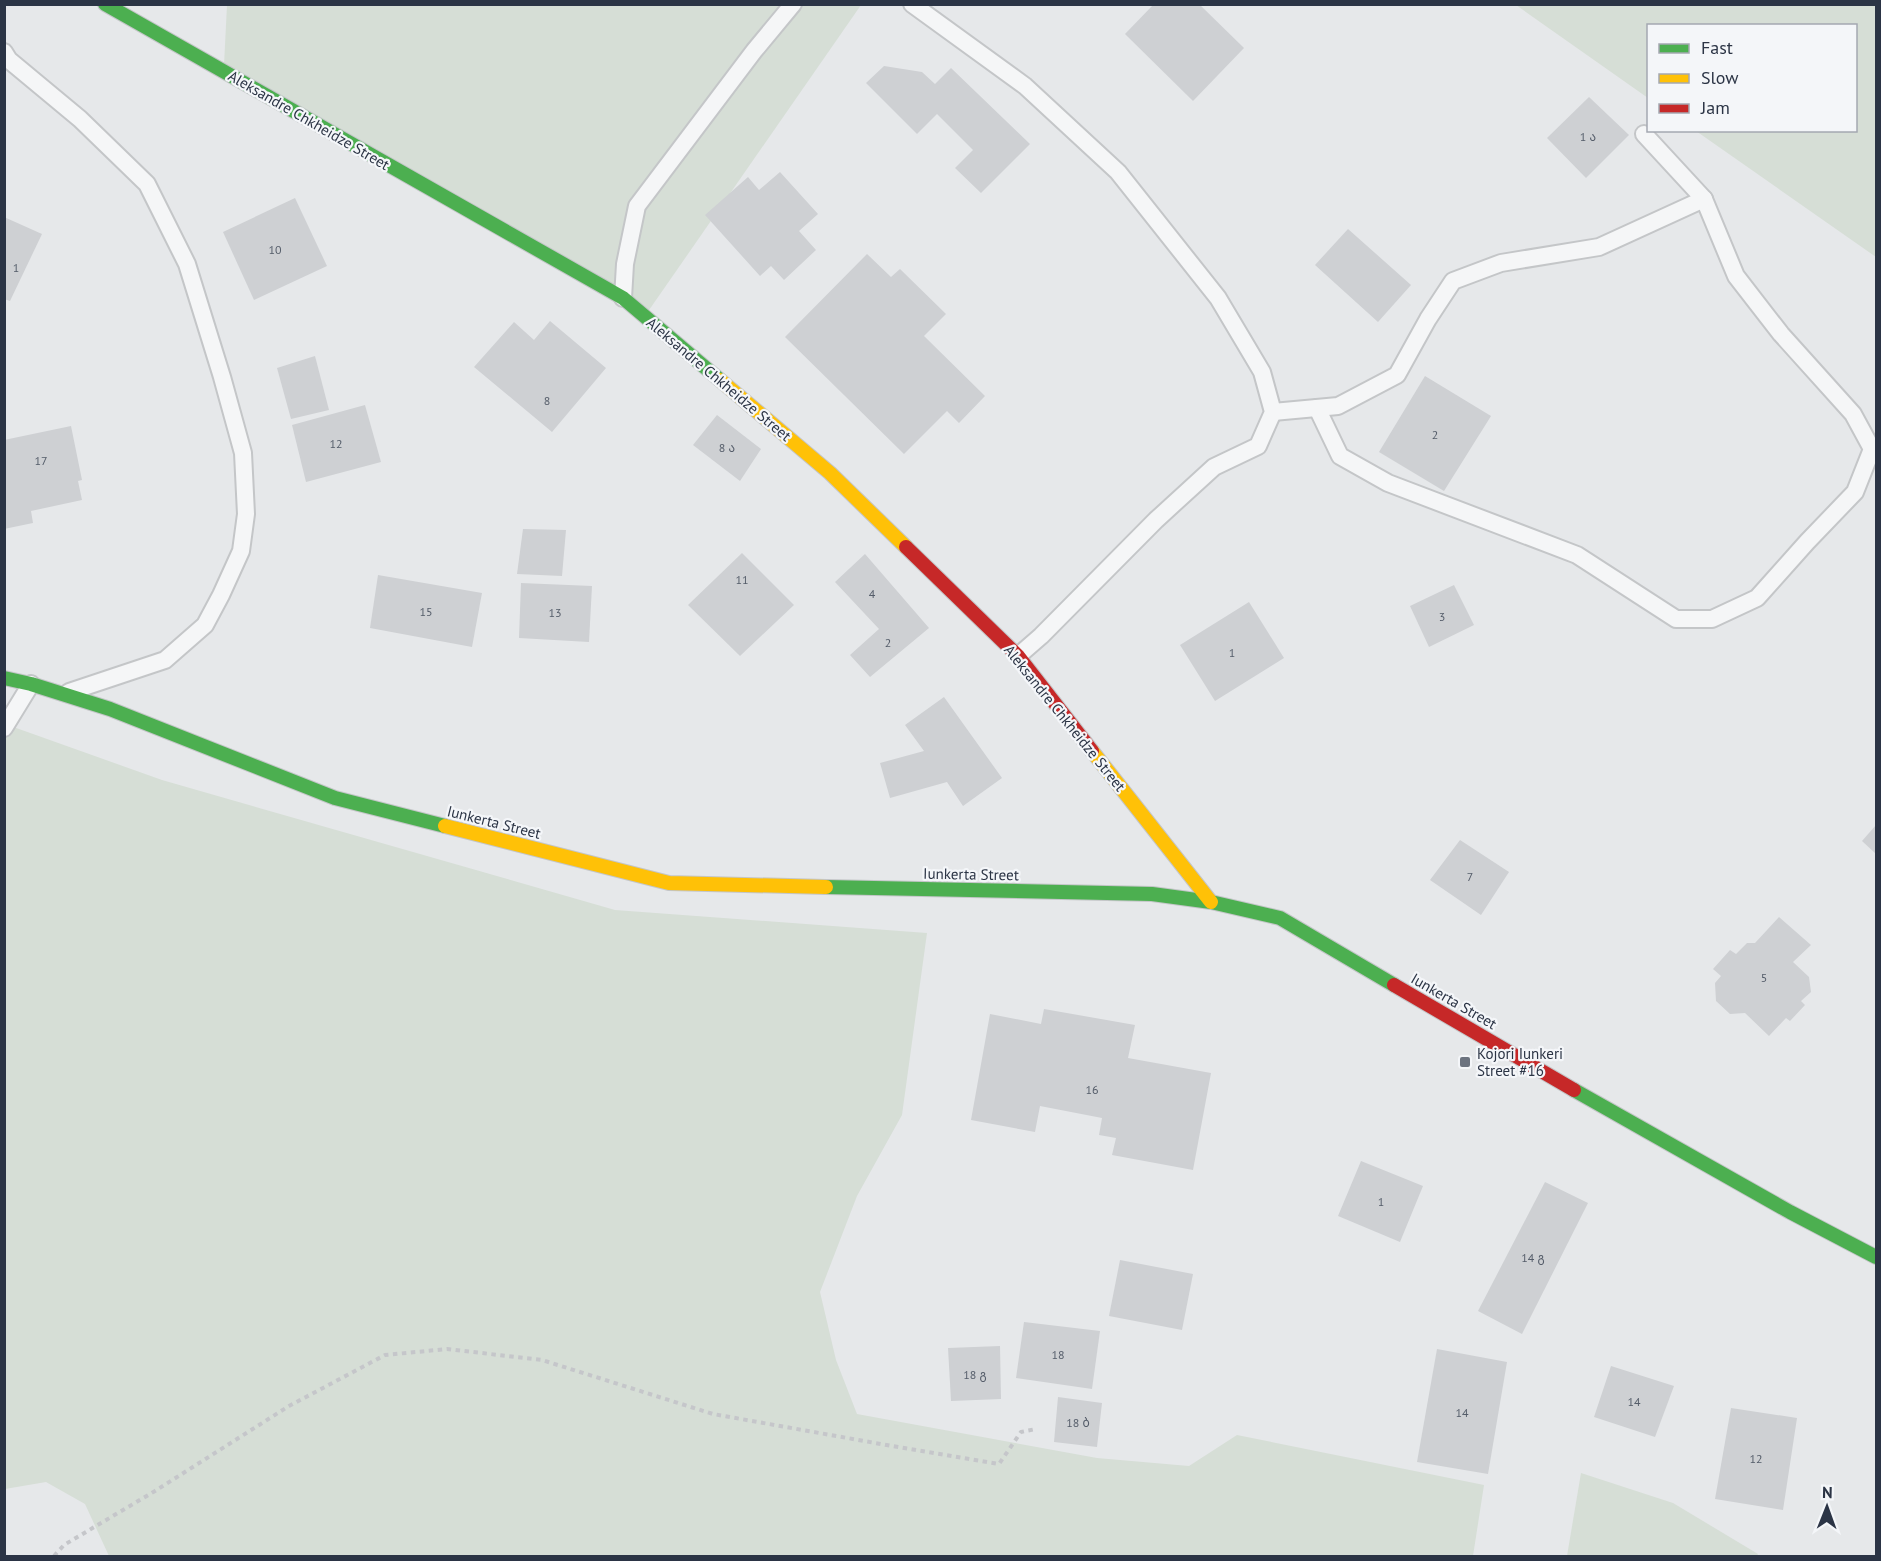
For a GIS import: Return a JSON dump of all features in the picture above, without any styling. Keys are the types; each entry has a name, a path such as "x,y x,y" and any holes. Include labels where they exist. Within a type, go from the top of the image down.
{"main road":[{"name":"Aleksandre Chkheidze Street","path":"105,4 622,298 830,473 1018,656 1211,902"},
{"name":"Iunkerta Street","path":"4,678 31,684 110,710 335,798 669,883 1152,894 1211,902 1280,918 1582,1094 1790,1212 1876,1257"}],"lane":[{"path":"622,298 625,264 637,206 754,51 793,4"},
{"path":"912,4 1025,86 1118,172 1218,298 1262,372 1273,412 1258,446 1214,467 1156,520 1041,636 1018,656"},
{"path":"4,52 9,60 80,119 147,184 188,264 243,453 246,514 241,551 205,625 165,660 63,694"},
{"path":"1317,408 1340,456 1388,483 1577,555 1677,619 1712,619 1757,598 1856,492 1872,449 1853,414 1781,334 1736,276 1704,199 1644,134"},
{"path":"1273,412 1338,406 1397,375 1428,319 1453,281 1501,263 1599,247 1704,199"},
{"path":"4,728 31,684"}],"path":[{"path":"54,1557 64,1545 289,1406 385,1355 447,1349 543,1360 712,1414 999,1464 1021,1432 1036,1429"}],"shaded area":[{"path":"227,5 861,5 647,313 224,65"},
{"path":"1516,5 1876,5 1876,257 1697,132 1857,132 1857,24 1647,24 1647,97"},
{"path":"5,724 162,780 615,910 927,933 902,1115 857,1196 820,1292 836,1360 857,1414 1097,1458 1189,1466 1237,1435 1484,1485 1473,1556 109,1556 85,1504 46,1482 5,1489"},
{"path":"1581,1473 1673,1503 1758,1554 1757,1556 1567,1556"}],"building":[{"path":"1154,4 1199,4 1244,48 1193,101 1125,34"},
{"path":"884,66 922,72 935,84 951,68 1030,144 981,193 955,168 973,150 937,114 917,134 866,83"},
{"path":"1589,97 1629,135 1586,178 1547,138"},
{"path":"780,172 818,214 799,231 816,250 784,280 771,266 760,276 705,215 748,177 759,190"},
{"path":"295,198 327,266 254,300 223,232"},
{"path":"4,217 42,234 10,301 4,299"},
{"path":"1348,229 1411,285 1378,322 1315,265"},
{"path":"867,254 891,277 900,269 946,314 924,336 985,396 959,423 947,411 904,454 785,337"},
{"path":"550,321 606,368 552,432 474,367 514,322 534,340"},
{"path":"315,356 329,410 291,419 277,368"},
{"path":"1425,376 1491,416 1444,491 1379,452"},
{"path":"365,405 381,462 306,482 292,425"},
{"path":"717,415 761,449 740,481 693,445"},
{"path":"71,426 82,480 78,481 82,500 31,511 33,523 4,529 4,440"},
{"path":"523,529 566,530 562,576 517,574"},
{"path":"742,553 794,605 740,656 688,605"},
{"path":"865,554 929,628 870,677 850,655 879,629 835,582"},
{"path":"378,575 482,593 472,647 370,628"},
{"path":"521,583 592,586 589,642 519,638"},
{"path":"1454,585 1474,625 1429,647 1410,606"},
{"path":"1249,602 1284,658 1215,701 1180,645"},
{"path":"944,697 1002,778 963,806 947,782 890,798 880,763 924,751 905,725"},
{"path":"1876,825 1876,854 1862,841"},
{"path":"1460,840 1509,872 1481,915 1430,880"},
{"path":"1779,917 1811,945 1793,962 1809,977 1811,992 1801,1001 1805,1005 1790,1021 1786,1018 1769,1036 1745,1013 1730,1014 1716,1001 1715,983 1721,976 1713,969 1730,950 1736,954 1747,943 1755,943"},
{"path":"1044,1009 1135,1025 1128,1058 1211,1073 1193,1170 1112,1155 1116,1138 1099,1135 1102,1118 1040,1106 1035,1132 971,1120 990,1014 1041,1024"},
{"path":"1361,1161 1423,1186 1400,1242 1338,1216"},
{"path":"1545,1182 1588,1203 1522,1334 1478,1311"},
{"path":"1120,1260 1193,1274 1182,1330 1109,1316"},
{"path":"1024,1322 1100,1331 1092,1389 1016,1378"},
{"path":"1000,1346 1001,1399 951,1401 948,1348"},
{"path":"1437,1349 1507,1362 1488,1474 1417,1462"},
{"path":"1611,1366 1674,1386 1655,1437 1594,1417"},
{"path":"1058,1397 1102,1403 1097,1447 1054,1442"},
{"path":"1731,1408 1797,1418 1783,1510 1715,1499"}],"traffic: fast":[{"path":"105,4 623,298 720,380"},
{"path":"4,678 31,684 110,709 335,798 445,826"},
{"path":"826,887 1152,894 1211,902 1280,918 1394,985"},
{"path":"1574,1090 1790,1212 1876,1257"}],"traffic: slow":[{"path":"720,380 830,473 906,547"},
{"path":"1092,751 1211,902"},
{"path":"445,826 669,883 826,887"}],"traffic: jam":[{"path":"906,547 1018,656 1092,751"},
{"path":"1394,985 1574,1090"}],"place":[{"name":"Kojori Iunkeri Street #16","path":"1465,1062"}]}
